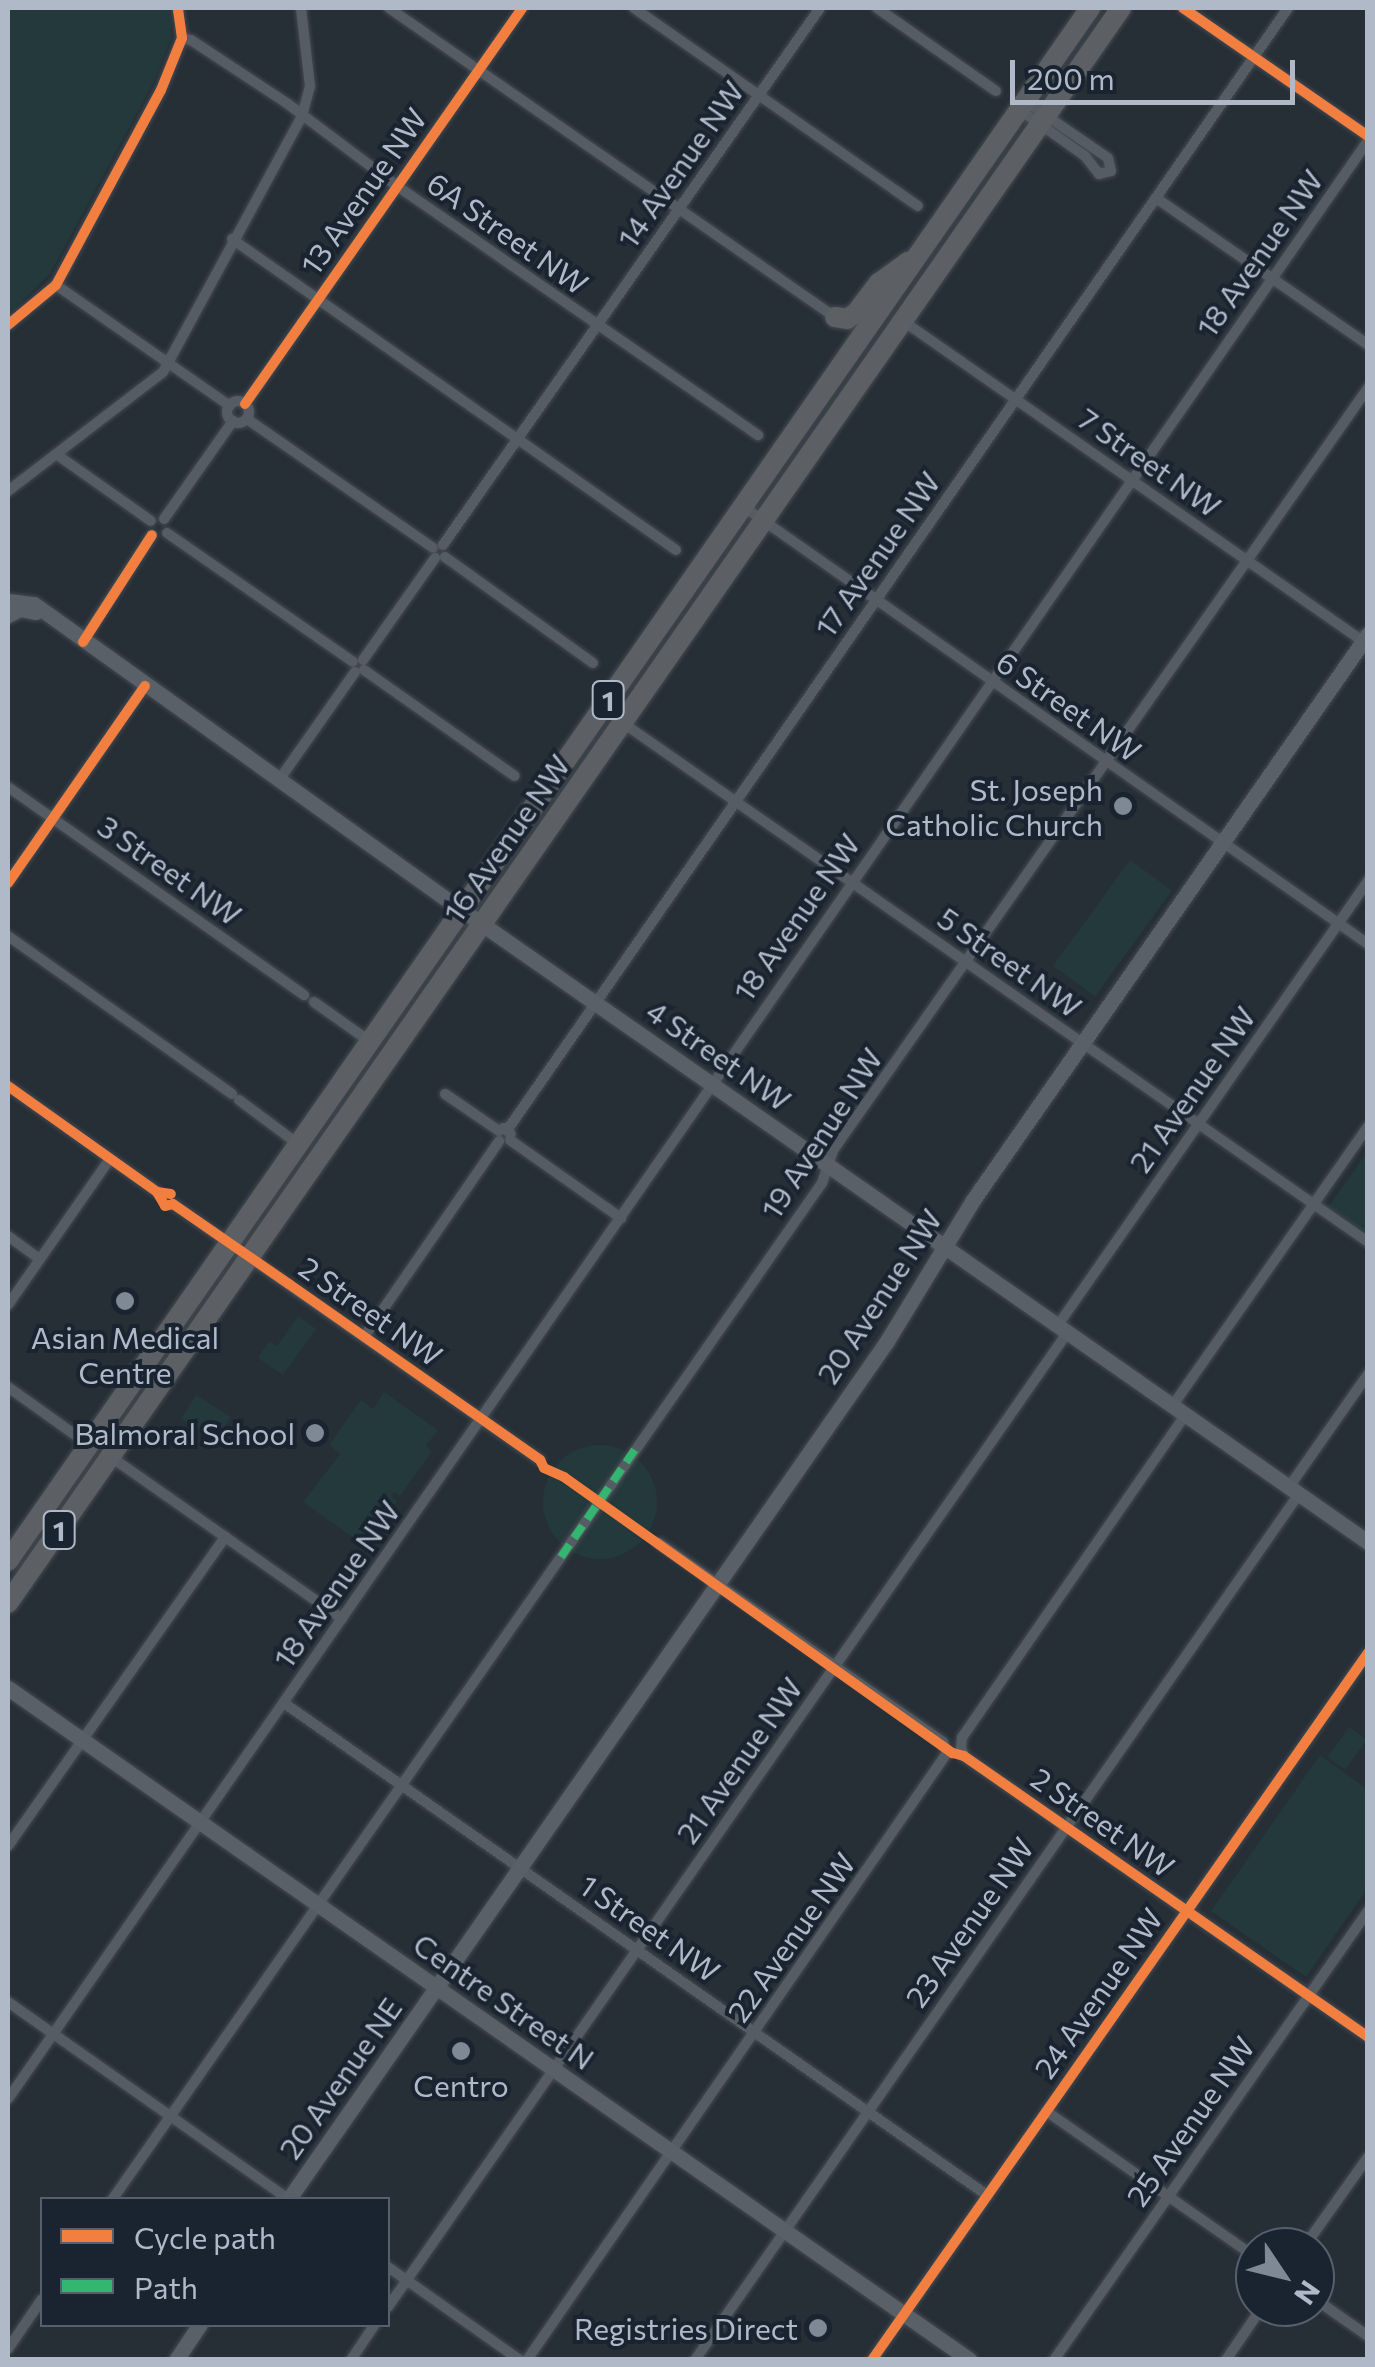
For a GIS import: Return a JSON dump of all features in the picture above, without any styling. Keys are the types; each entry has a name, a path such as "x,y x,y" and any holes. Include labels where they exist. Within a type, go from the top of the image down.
{"highway":[{"name":"16 Avenue NW","path":"8,1560 1090,8"},
{"name":"16 Avenue NW","path":"8,1604 1122,8"},
{"path":"834,317 846,320 856,313 879,283 918,255"}],"street":[{"path":"8,325 56,285 161,90 182,38 178,8"},
{"path":"8,491 162,372 302,116 310,86 301,8"},
{"path":"389,8 834,317"},
{"name":"13 Avenue NW","path":"245,404 522,8"},
{"path":"634,8 918,206"},
{"name":"14 Avenue NW","path":"280,780 820,8"},
{"path":"877,8 996,91"},
{"path":"1183,8 1368,138"},
{"name":"17 Avenue NW","path":"364,1337 1288,8"},
{"name":"6A Street NW","path":"182,38 192,40 596,326 758,435"},
{"path":"1022,105 1085,156 1099,174 1110,171 1108,158 1043,120"},
{"name":"18 Avenue NW","path":"8,2098 1368,138"},
{"path":"1156,198 1368,346"},
{"path":"232,239 676,550"},
{"path":"56,285 230,406 245,404 247,418 593,663"},
{"name":"7 Street NW","path":"903,321 1366,640"},
{"name":"19 Avenue NW","path":"114,2197 822,1183 828,1164 966,962 1368,388"},
{"path":"230,406 233,421"},
{"path":"166,533 164,519 233,421 247,418"},
{"path":"56,454 150,521 164,519"},
{"name":"6 Street NW","path":"744,507 1368,944"},
{"path":"79,640 152,535 150,521"},
{"path":"152,535 166,533 515,776"},
{"name":"4 Street NW","path":"10,609 31,602 79,640 461,909 1368,1542"},
{"name":"20 Avenue NW","path":"436,1987 887,1342 973,1200 1366,640"},
{"path":"8,884 145,686"},
{"name":"5 Street NW","path":"623,723 1368,1242"},
{"name":"3 Street NW","path":"8,787 304,995"},
{"name":"21 Avenue NW","path":"390,2304 836,1666 1198,1124 1368,882"},
{"path":"8,936 300,1145"},
{"path":"314,1002 370,1042"},
{"path":"8,1086 157,1192"},
{"path":"446,1094 621,1218"},
{"path":"1179,1410 1368,1127"},
{"path":"8,1305 110,1159"},
{"name":"2 Street NW","path":"173,1204 540,1460"},
{"path":"8,1236 40,1259"},
{"name":"23 Avenue NW","path":"695,2360 1066,1827 1368,1374"},
{"path":"8,1387 88,1444"},
{"name":"2 Street NW","path":"1179,1410 962,1738 961,1748 964,1756 1368,2038"},
{"path":"111,1458 342,1619"},
{"path":"8,1846 225,1537"},
{"path":"659,1543 836,1666"},
{"name":"24 Avenue NW","path":"872,2360 1368,1653"},
{"name":"22 Avenue NW","path":"523,2360 946,1759 943,1742 836,1666"},
{"name":"Centre Street N","path":"8,1688 970,2360"},
{"name":"1 Street NW","path":"284,1703 987,2195"},
{"name":"25 Avenue NW","path":"1054,2360 1368,1911"},
{"name":"20 Avenue NE","path":"290,2197 436,1987"},
{"path":"8,2002 286,2197"},
{"path":"1046,2111 1235,2244"},
{"path":"1318,2227 1368,2157"},
{"path":"390,2268 523,2360"},
{"path":"8,2349 40,2302"},
{"path":"1335,2314 1368,2336"},
{"path":"176,2360 198,2327"},
{"path":"351,2360 374,2327"},
{"path":"1226,2360 1248,2327"}],"green space":[{"path":"8,8 169,8 171,39 155,80 50,274 8,315"},
{"path":"1130,860 1172,891 1095,997 1053,966"},
{"path":"1367,1152 1367,1233 1329,1206"},
{"path":"298,1316 316,1329 283,1375 258,1358 269,1341 277,1346"},
{"path":"384,1392 438,1430 426,1446 432,1451 400,1496 394,1492 391,1496 397,1501 365,1546 303,1502 340,1454 329,1445 361,1400 373,1409"},
{"path":"196,1395 231,1417 216,1440 181,1419"},
{"path":"600,1445 622,1449 640,1462 653,1480 657,1502 653,1524 640,1542 622,1555 600,1559 578,1555 560,1542 547,1524 543,1502 547,1480 560,1462 578,1449"},
{"path":"1349,1727 1367,1740 1345,1770 1327,1757"},
{"path":"1320,1755 1367,1789 1367,1889 1306,1977 1211,1911"}],"marked path":[{"path":"561,1557 638,1445"}],"cycle path":[{"path":"8,325 56,285 161,90 182,38 178,8"},
{"path":"245,404 522,8"},
{"path":"1183,8 1368,136"},
{"path":"83,642 152,535"},
{"path":"8,883 145,686"},
{"path":"8,1086 157,1192 171,1194"},
{"path":"157,1192 165,1206 173,1204 289,1284 540,1460 544,1468 564,1477 953,1753 964,1756 1368,2037"},
{"path":"872,2360 1368,1653"}],"place":[{"name":"St. Joseph Catholic Church","path":"1123,806"},
{"name":"Asian Medical Centre","path":"125,1301"},
{"name":"Balmoral School","path":"315,1433"},
{"name":"Centro","path":"461,2051"},
{"name":"Registries Direct","path":"818,2328"}]}
